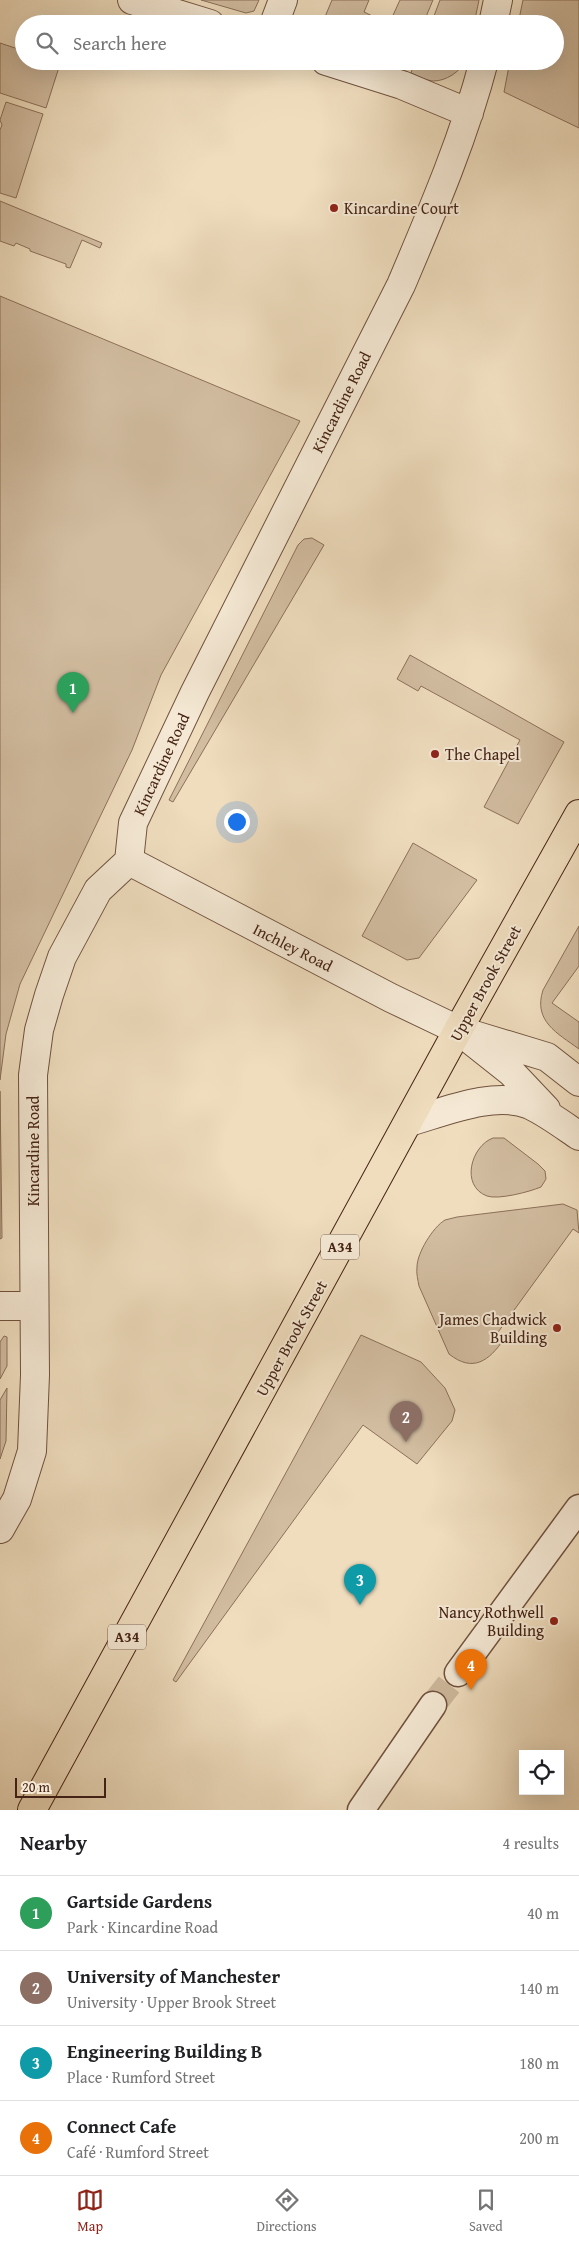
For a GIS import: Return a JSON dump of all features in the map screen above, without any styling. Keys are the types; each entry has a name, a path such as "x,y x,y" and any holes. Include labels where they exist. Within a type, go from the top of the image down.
{"highway":[{"name":"Upper Brook Street","path":"32,1810 458,1030 579,814"}],"street":[{"path":"132,0 181,15"},
{"path":"277,15 283,0"},
{"path":"495,15 498,0"},
{"path":"354,70 402,85 469,113"},
{"name":"Kincardine Road","path":"0,1529 17,1499 32,1451 35,1375 33,1075 40,1030 49,995 62,957 98,890 129,861 133,823 195,692 400,285 428,222 469,113 481,70"},
{"name":"Inchley Road","path":"129,861 391,998 458,1030"},
{"path":"458,1030 547,1058 579,1082"},
{"path":"458,1030 511,1072 556,1120"},
{"path":"409,1122 494,1100 514,1101 529,1105 579,1136"},
{"path":"0,1306 34,1306"},
{"path":"458,1673 579,1508"},
{"path":"360,1810 433,1705"}],"shaded area":[{"path":"201,0 259,0 254,11 246,13"},
{"path":"332,0 369,0 364,12 370,15 326,15"},
{"path":"400,0 433,0 427,15 393,15"},
{"path":"440,0 479,0 476,15 434,15"},
{"path":"523,0 579,0 579,128 504,92 508,70 564,70 564,15 520,15"},
{"path":"0,43 15,48 15,70 58,70 46,108 0,93"},
{"path":"412,70 459,70 452,75 434,81 411,73"},
{"path":"6,102 43,114 16,198 0,193 0,130 2,125 0,120"},
{"path":"0,201 102,243 100,248 82,240 70,268 66,267 66,264 30,251 30,249 16,243 14,246 0,241"},
{"path":"0,296 300,421 161,675 132,750 20,984 6,1034 0,1080"},
{"path":"312,538 324,545 173,802 169,800 298,545 304,539"},
{"path":"410,655 564,742 518,824 484,807 520,740 421,686 418,691 397,679"},
{"path":"413,843 477,880 419,958 407,960 362,936"},
{"path":"579,926 579,966 552,1003 579,1022 579,1049 549,1025 541,1010 541,1001 543,990"},
{"path":"0,1091 2,1238 0,1239"},
{"path":"493,1138 504,1138 545,1171 546,1179 541,1187 522,1193 498,1197 487,1196 479,1191 473,1184 471,1175 474,1157 485,1142"},
{"path":"563,1204 577,1210 579,1233 573,1229 496,1335 504,1339 498,1347 480,1362 473,1363 458,1360 449,1354 419,1286 417,1276 420,1255 431,1234 440,1223 457,1217"},
{"path":"361,1335 421,1362 445,1388 455,1410 452,1421 417,1464 363,1425 176,1682 173,1680"},
{"path":"4,1336 7,1337 7,1366 0,1379 0,1342"},
{"path":"7,1388 6,1441 0,1459 0,1400"}],"tunnel":[{"path":"433,1705 458,1673"}],"place":[{"name":"Kincardine Court","path":"334,208"},
{"name":"Gartside Gardens","path":"73,713"},
{"name":"The Chapel","path":"435,754"},
{"name":"James Chadwick Building","path":"557,1328"},
{"name":"University of Manchester","path":"406,1442"},
{"name":"Engineering Building B","path":"360,1605"},
{"name":"Nancy Rothwell Building","path":"554,1621"},
{"name":"Connect Cafe","path":"471,1690"}]}
